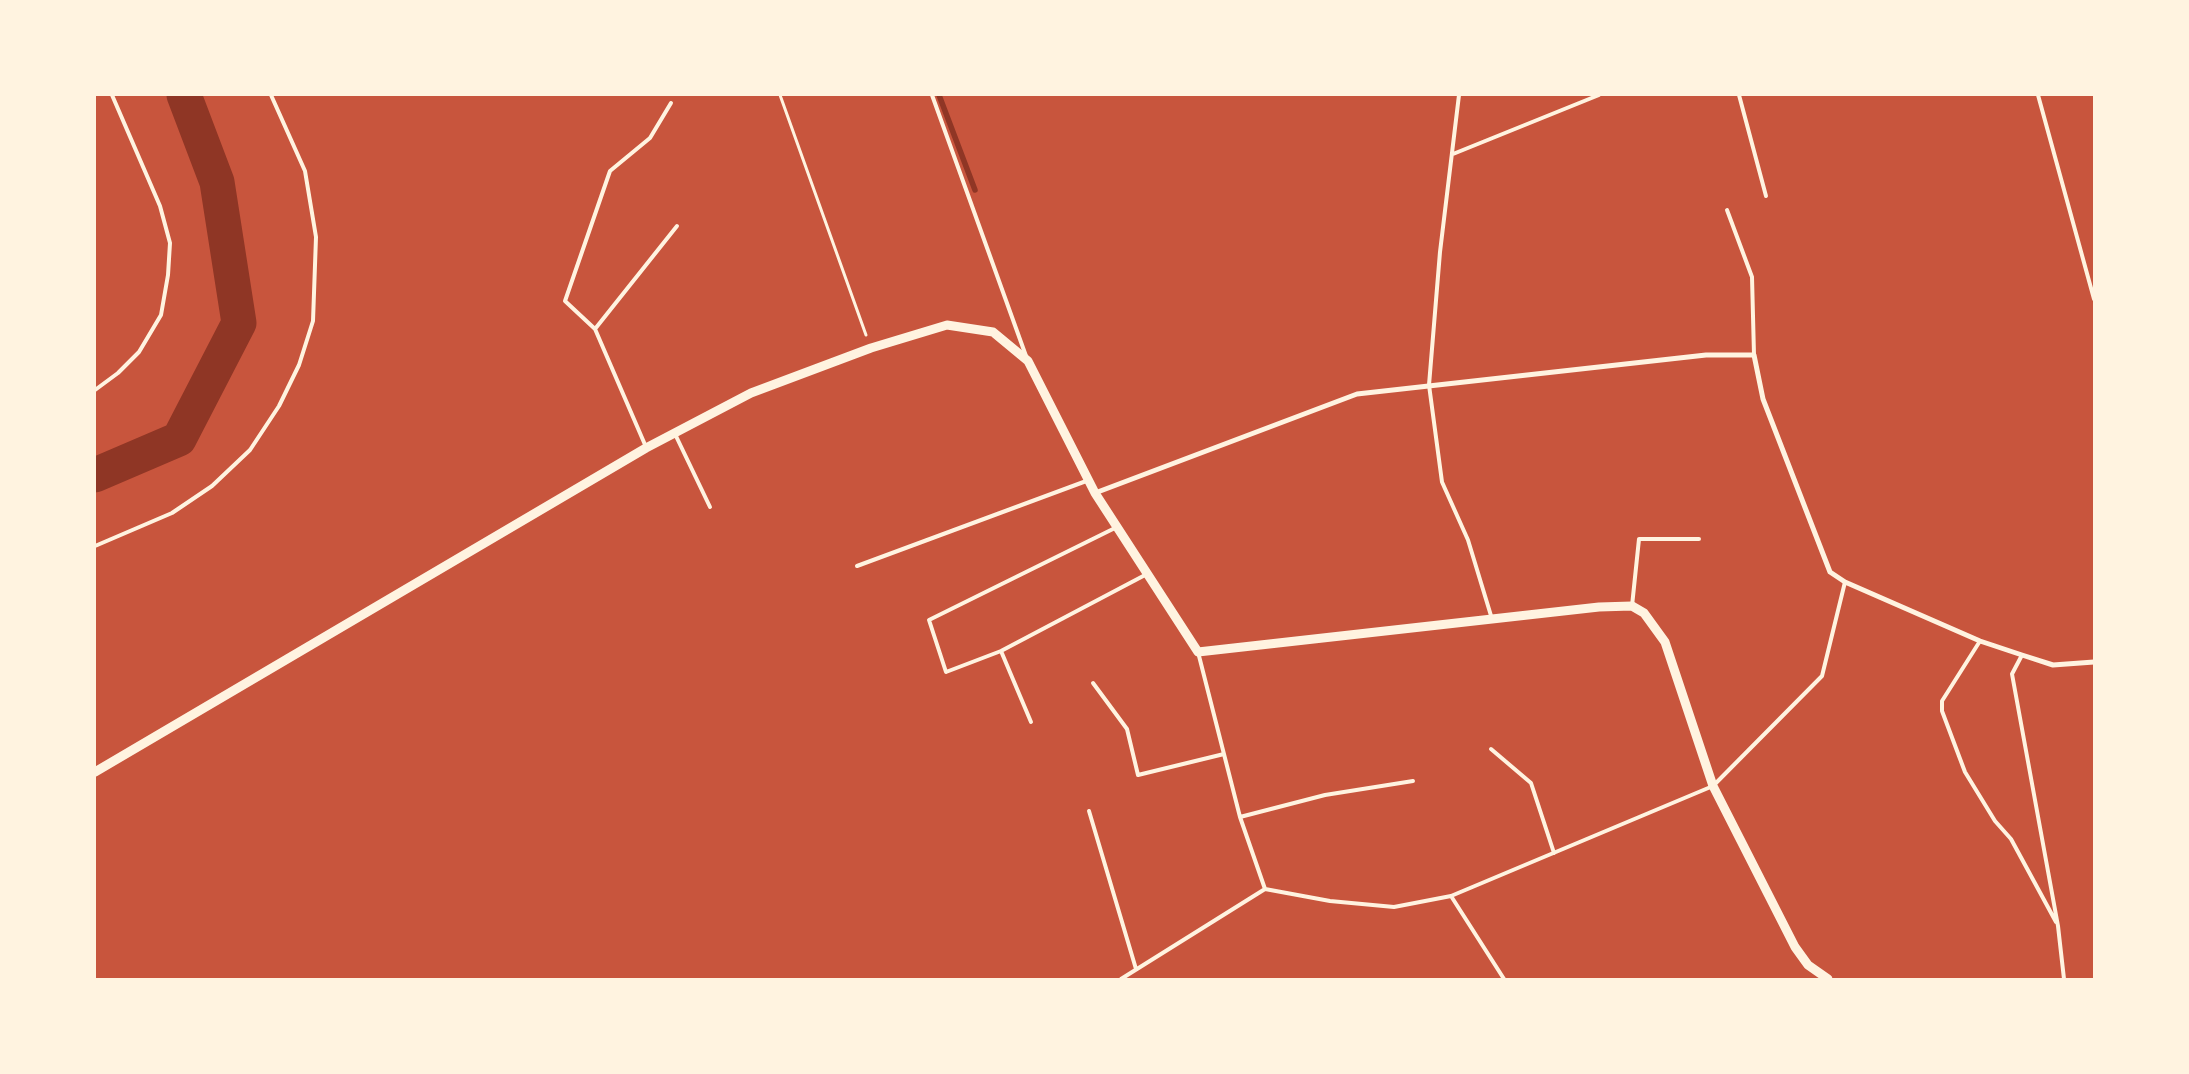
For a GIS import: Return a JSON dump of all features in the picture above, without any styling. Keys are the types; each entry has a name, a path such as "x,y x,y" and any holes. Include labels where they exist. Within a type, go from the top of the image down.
{"street":[{"path":"95,772 646,448 751,392 871,348 948,325 993,332 1028,361 1095,493 1198,652 1599,607 1632,606 1644,613 1665,642 1713,786 1795,947 1808,965 1828,979"},
{"path":"1095,493 1357,394 1706,355 1754,355 1763,399 1830,572 1845,582 1980,640 2022,655 2053,665 2094,662"}],"lane":[{"path":"95,390 118,373 139,352 161,315 168,275 170,243 160,206 112,95"},
{"path":"95,546 172,513 212,486 250,450 279,406 299,365 313,322 316,237 305,171 271,95"},
{"path":"932,95 1028,361"},
{"path":"1459,95 1440,252 1429,385 1442,482 1468,540 1492,618"},
{"path":"1453,154 1598,95"},
{"path":"1739,95 1766,196"},
{"path":"2038,95 2094,299"},
{"path":"646,448 595,328 565,301 610,171 650,138 671,103"},
{"path":"1726,210 1752,277 1754,355"},
{"path":"595,328 677,226"},
{"path":"675,434 710,507"},
{"path":"857,566 1089,480"},
{"path":"1117,527 929,620 946,672 1001,651 1147,574"},
{"path":"1632,606 1639,540 1699,540"},
{"path":"1121,979 1265,889 1330,901 1394,907 1452,896 1713,786 1822,676 1845,582"},
{"path":"1980,640 1942,701 1942,711 1965,772 1995,821 2011,839 2058,926"},
{"path":"1001,651 1031,722"},
{"path":"1198,652 1240,817 1265,889"},
{"path":"2022,655 2012,674 2058,926 2064,979"},
{"path":"1092,682 1127,729 1138,775 1224,754"},
{"path":"1491,749 1531,783 1554,853"},
{"path":"1240,817 1325,795 1412,781"},
{"path":"1089,811 1136,969"},
{"path":"1452,896 1504,979"}],"path":[{"path":"780,95 871,348"}],"waterway":[{"path":"95,475 179,439 239,323 217,182 184,95"},
{"path":"939,95 975,190"}]}
